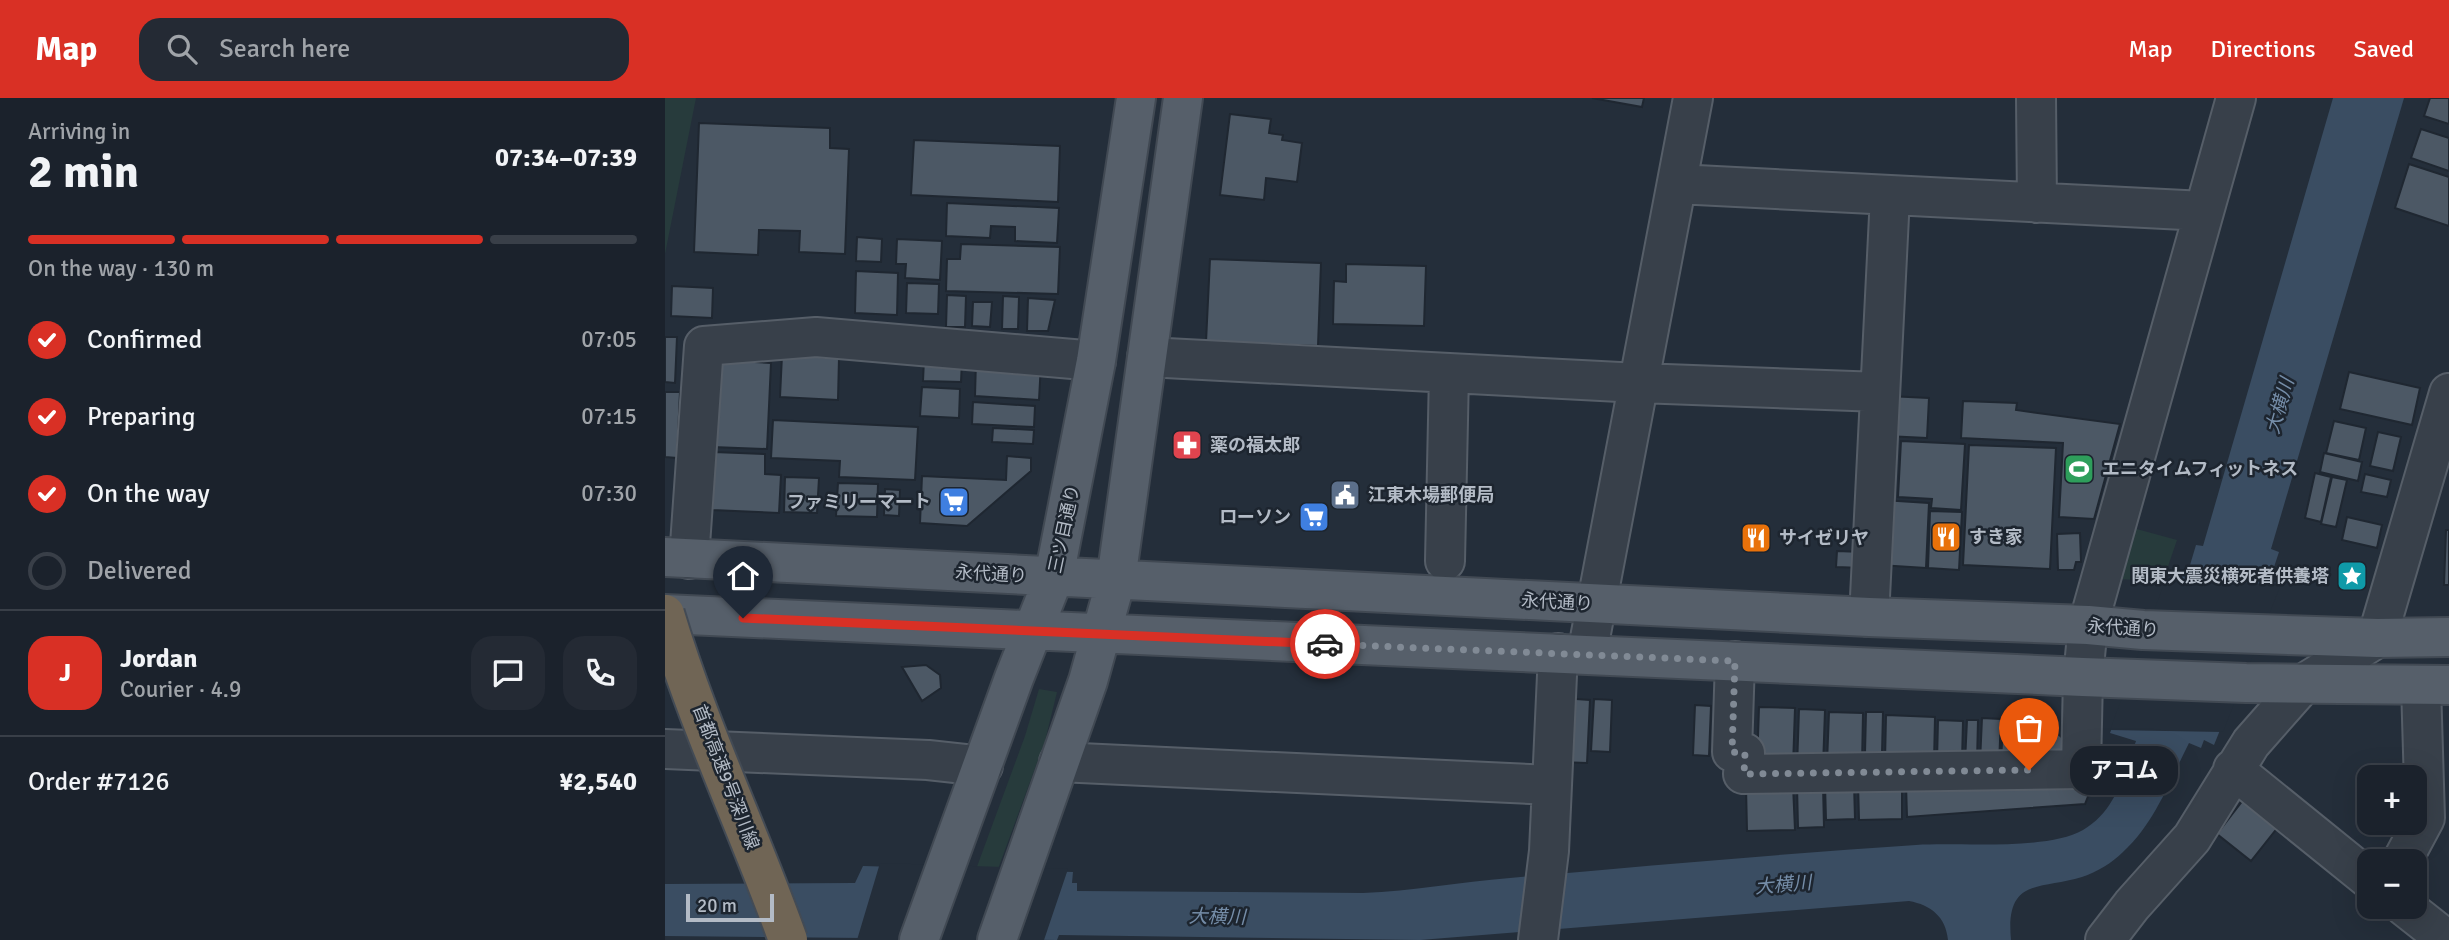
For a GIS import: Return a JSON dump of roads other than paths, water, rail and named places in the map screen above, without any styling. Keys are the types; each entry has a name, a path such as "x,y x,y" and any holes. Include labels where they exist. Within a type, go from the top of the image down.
{"highway":[{"name":"首都高速9号深川線","path":"665,614 788,940"},
{"name":"首都高速9号深川線","path":"665,629 782,940"}],"main road":[{"name":"三ツ目通り","path":"919,940 952,845 1054,577 1096,361 1136,98"},
{"path":"996,940 1102,634 1116,580 1183,98"},
{"name":"永代通り","path":"677,558 1869,617 2088,625 2143,630 2377,638 2449,637"},
{"path":"665,614 2083,677 2246,683 2435,685"}],"street":[{"path":"1538,940 1549,852 1552,785 1572,654 1597,604 1693,98"},
{"path":"2036,98 2038,203"},
{"path":"1735,661 1732,752 1745,753 1744,774 2081,769 2083,677 2088,625 2236,98"},
{"path":"1677,184 2204,211"},
{"path":"1869,617 1890,196"},
{"path":"677,558 704,346 816,337 1096,361"},
{"path":"1147,357 1639,383 1880,392"},
{"path":"1445,561 1449,373"},
{"path":"2105,940 2132,905 2192,838 2233,769 2303,684 2377,638 2447,404"},
{"path":"2408,849 2425,818 2435,685"},
{"path":"665,749 928,760 983,766"},
{"path":"1059,762 1552,785"},
{"path":"2233,769 2357,869"},
{"path":"2420,919 2447,940"}],"water":[{"name":"大横川","path":"2333,98 2404,98 2271,549 2279,552 2269,582 2280,582 2214,745 2204,740 2201,748 2189,743 2153,815 2134,841 2114,860 2088,875 2039,886 2020,896 2014,905 2011,940 1948,940 1944,925 1936,913 1909,901 1420,940 1059,935 1057,940 665,936 665,884 855,883 863,866 1073,872 1072,883 1077,883 1077,891 1363,893 1814,852 1916,845 2026,843 2067,837 2083,830 2104,813 2123,779 2136,741 2110,733 2171,574 2187,575 2196,545 2203,546"}],"place":[{"name":"薬の福太郎","path":"1187,445"},
{"name":"エニタイムフィットネス","path":"2079,469"},
{"name":"江東木場郵便局","path":"1345,495"},
{"name":"ファミリーマート","path":"954,502"},
{"name":"ローソン","path":"1314,517"},
{"name":"すき家","path":"1946,537"},
{"name":"サイゼリヤ","path":"1756,538"},
{"name":"関東大震災横死者供養塔","path":"2352,576"},
{"name":"アコム","path":"2029,770"}]}
